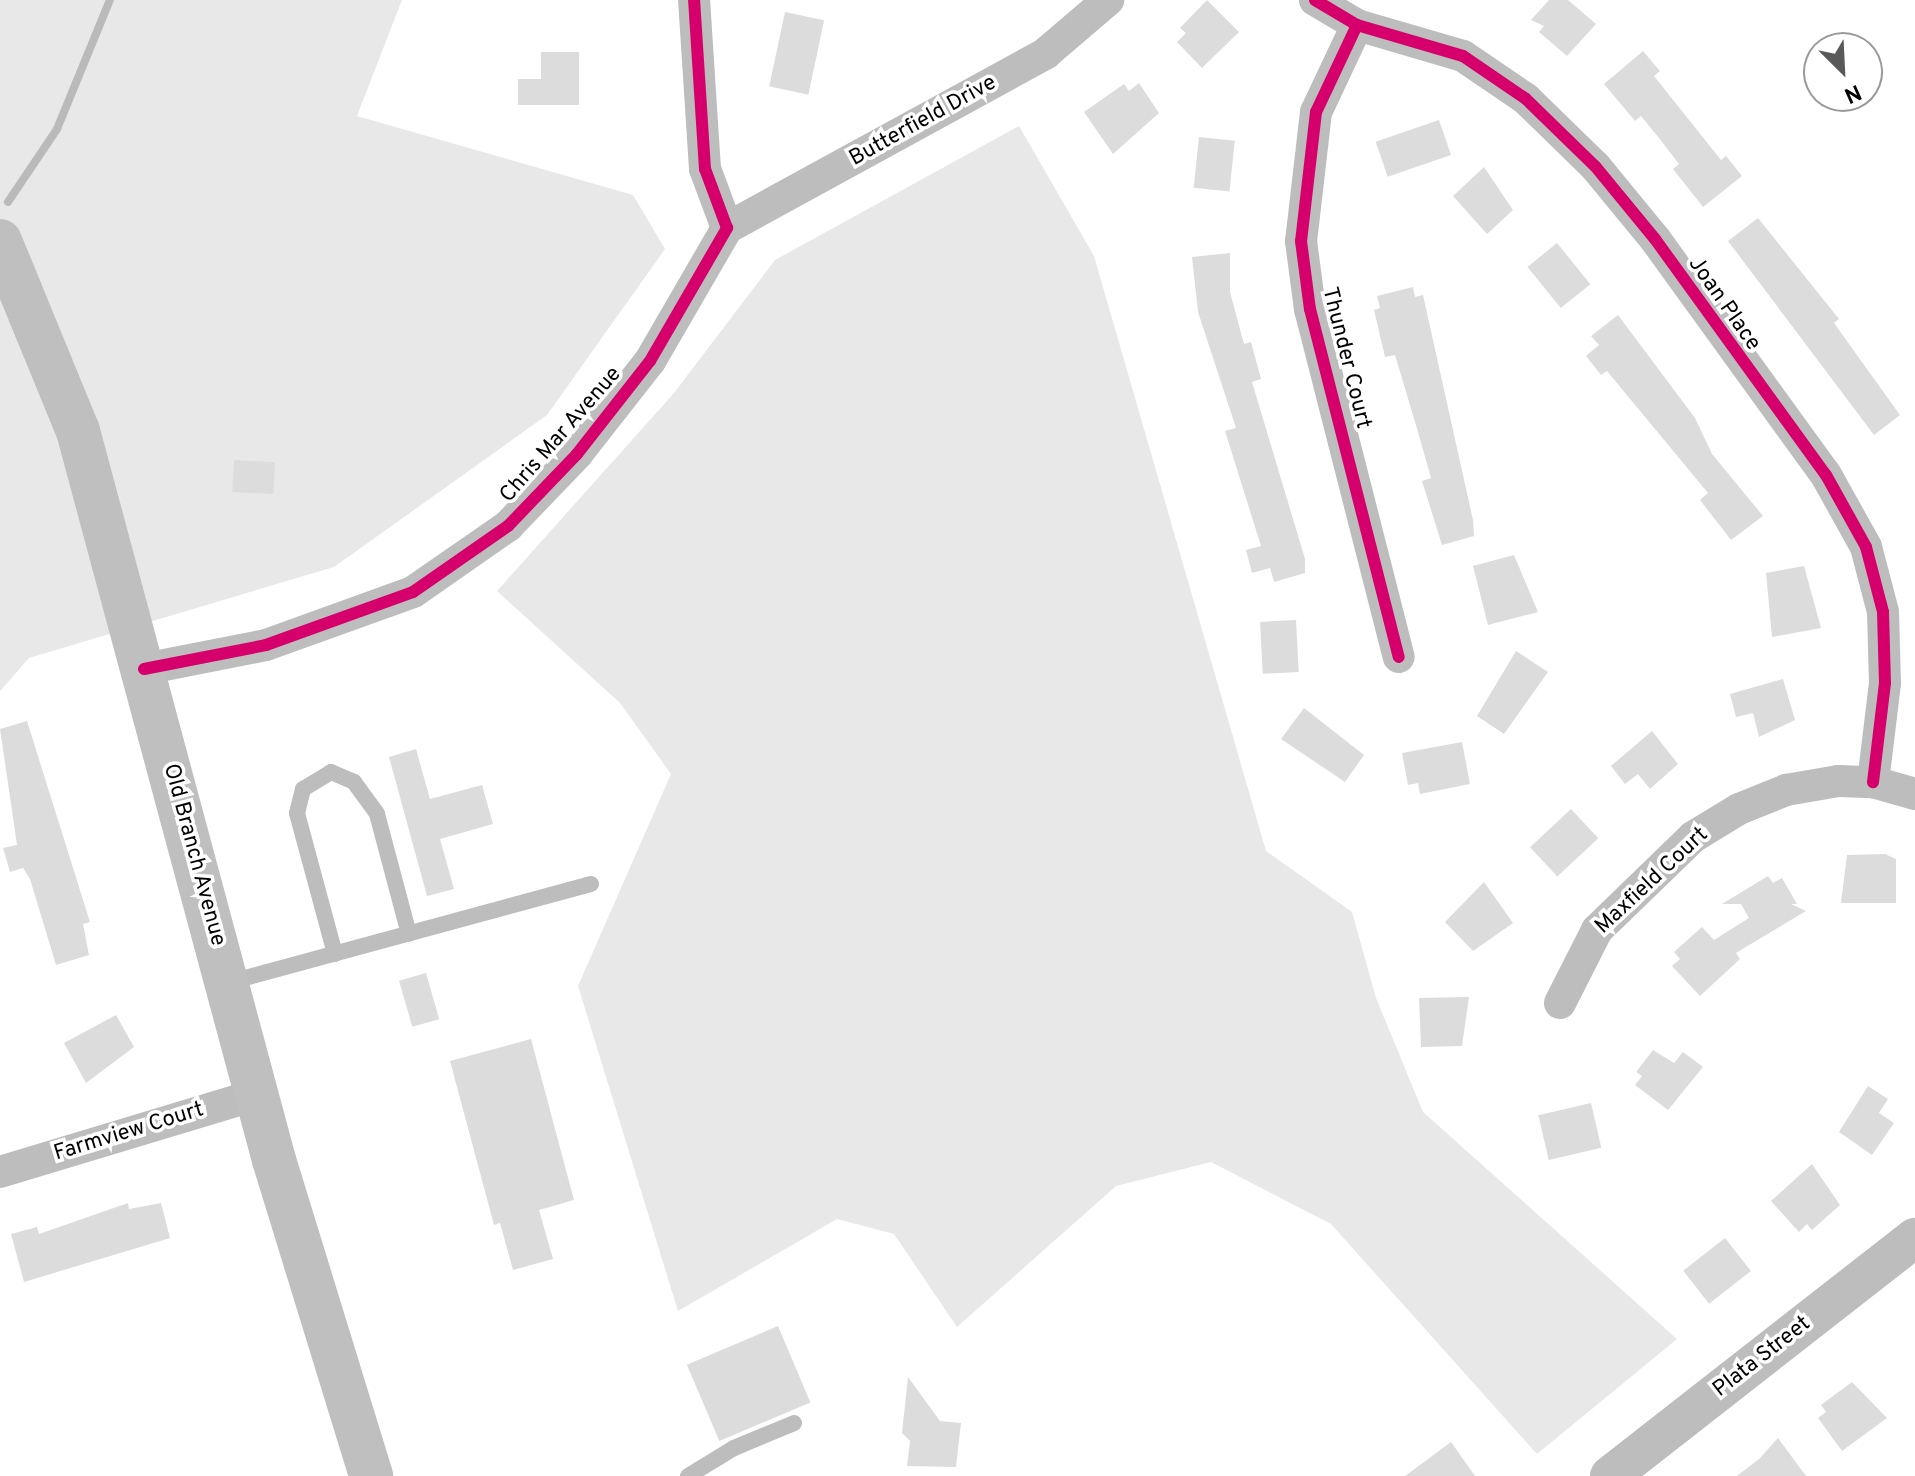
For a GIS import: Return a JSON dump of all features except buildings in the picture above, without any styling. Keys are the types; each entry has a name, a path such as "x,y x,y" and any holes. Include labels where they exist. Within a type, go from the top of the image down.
{"main road":[{"name":"Old Branch Avenue","path":"0,241 78,431 258,1094 371,1476"}],"street":[{"path":"694,0 705,169 727,228"},
{"name":"Butterfield Drive","path":"727,228 1046,53 1108,0"},
{"name":"Joan Place","path":"1315,0 1357,25 1463,56 1526,99 1595,166 1655,239 1826,475 1866,547 1883,612 1885,683 1873,782"},
{"name":"Thunder Court","path":"1357,25 1316,112 1301,241 1310,309 1399,657"},
{"name":"Chris Mar Avenue","path":"144,669 266,645 358,617 473,555 546,490 615,407 677,320 727,228"},
{"path":"1873,782 1915,794"},
{"name":"Maxfield Court","path":"1560,1003 1597,930 1693,837 1786,790 1873,782"},
{"name":"Farmview Court","path":"0,1172 258,1094"},
{"name":"Plata Street","path":"1610,1476 1915,1238"}],"lane":[{"path":"335,954 297,813 303,789 331,772 354,782 377,814 409,934"},
{"path":"228,983 591,884"},
{"path":"688,1476 794,1423"}],"shaded area":[{"path":"0,0 402,0 357,116 633,195 665,249 547,415 334,567 29,658 0,691"},
{"path":"1019,126 1094,256 1266,851 1352,912 1376,998 1423,1112 1677,1339 1537,1454 1331,1224 1211,1162 1116,1186 957,1327 894,1234 837,1219 678,1311 578,986 671,774 620,703 497,591 674,393 775,260"}],"waterway":[{"path":"8,202 57,129 110,0"}],"cycle path":[{"path":"144,669 266,645 413,592 508,526 577,454 650,361 727,228 705,169 694,0"},
{"path":"1315,0 1357,25 1463,56 1526,99 1595,166 1655,239 1826,475 1866,547 1883,612 1885,683 1873,782"},
{"path":"1357,25 1316,112 1301,241 1310,309 1399,657"}]}
